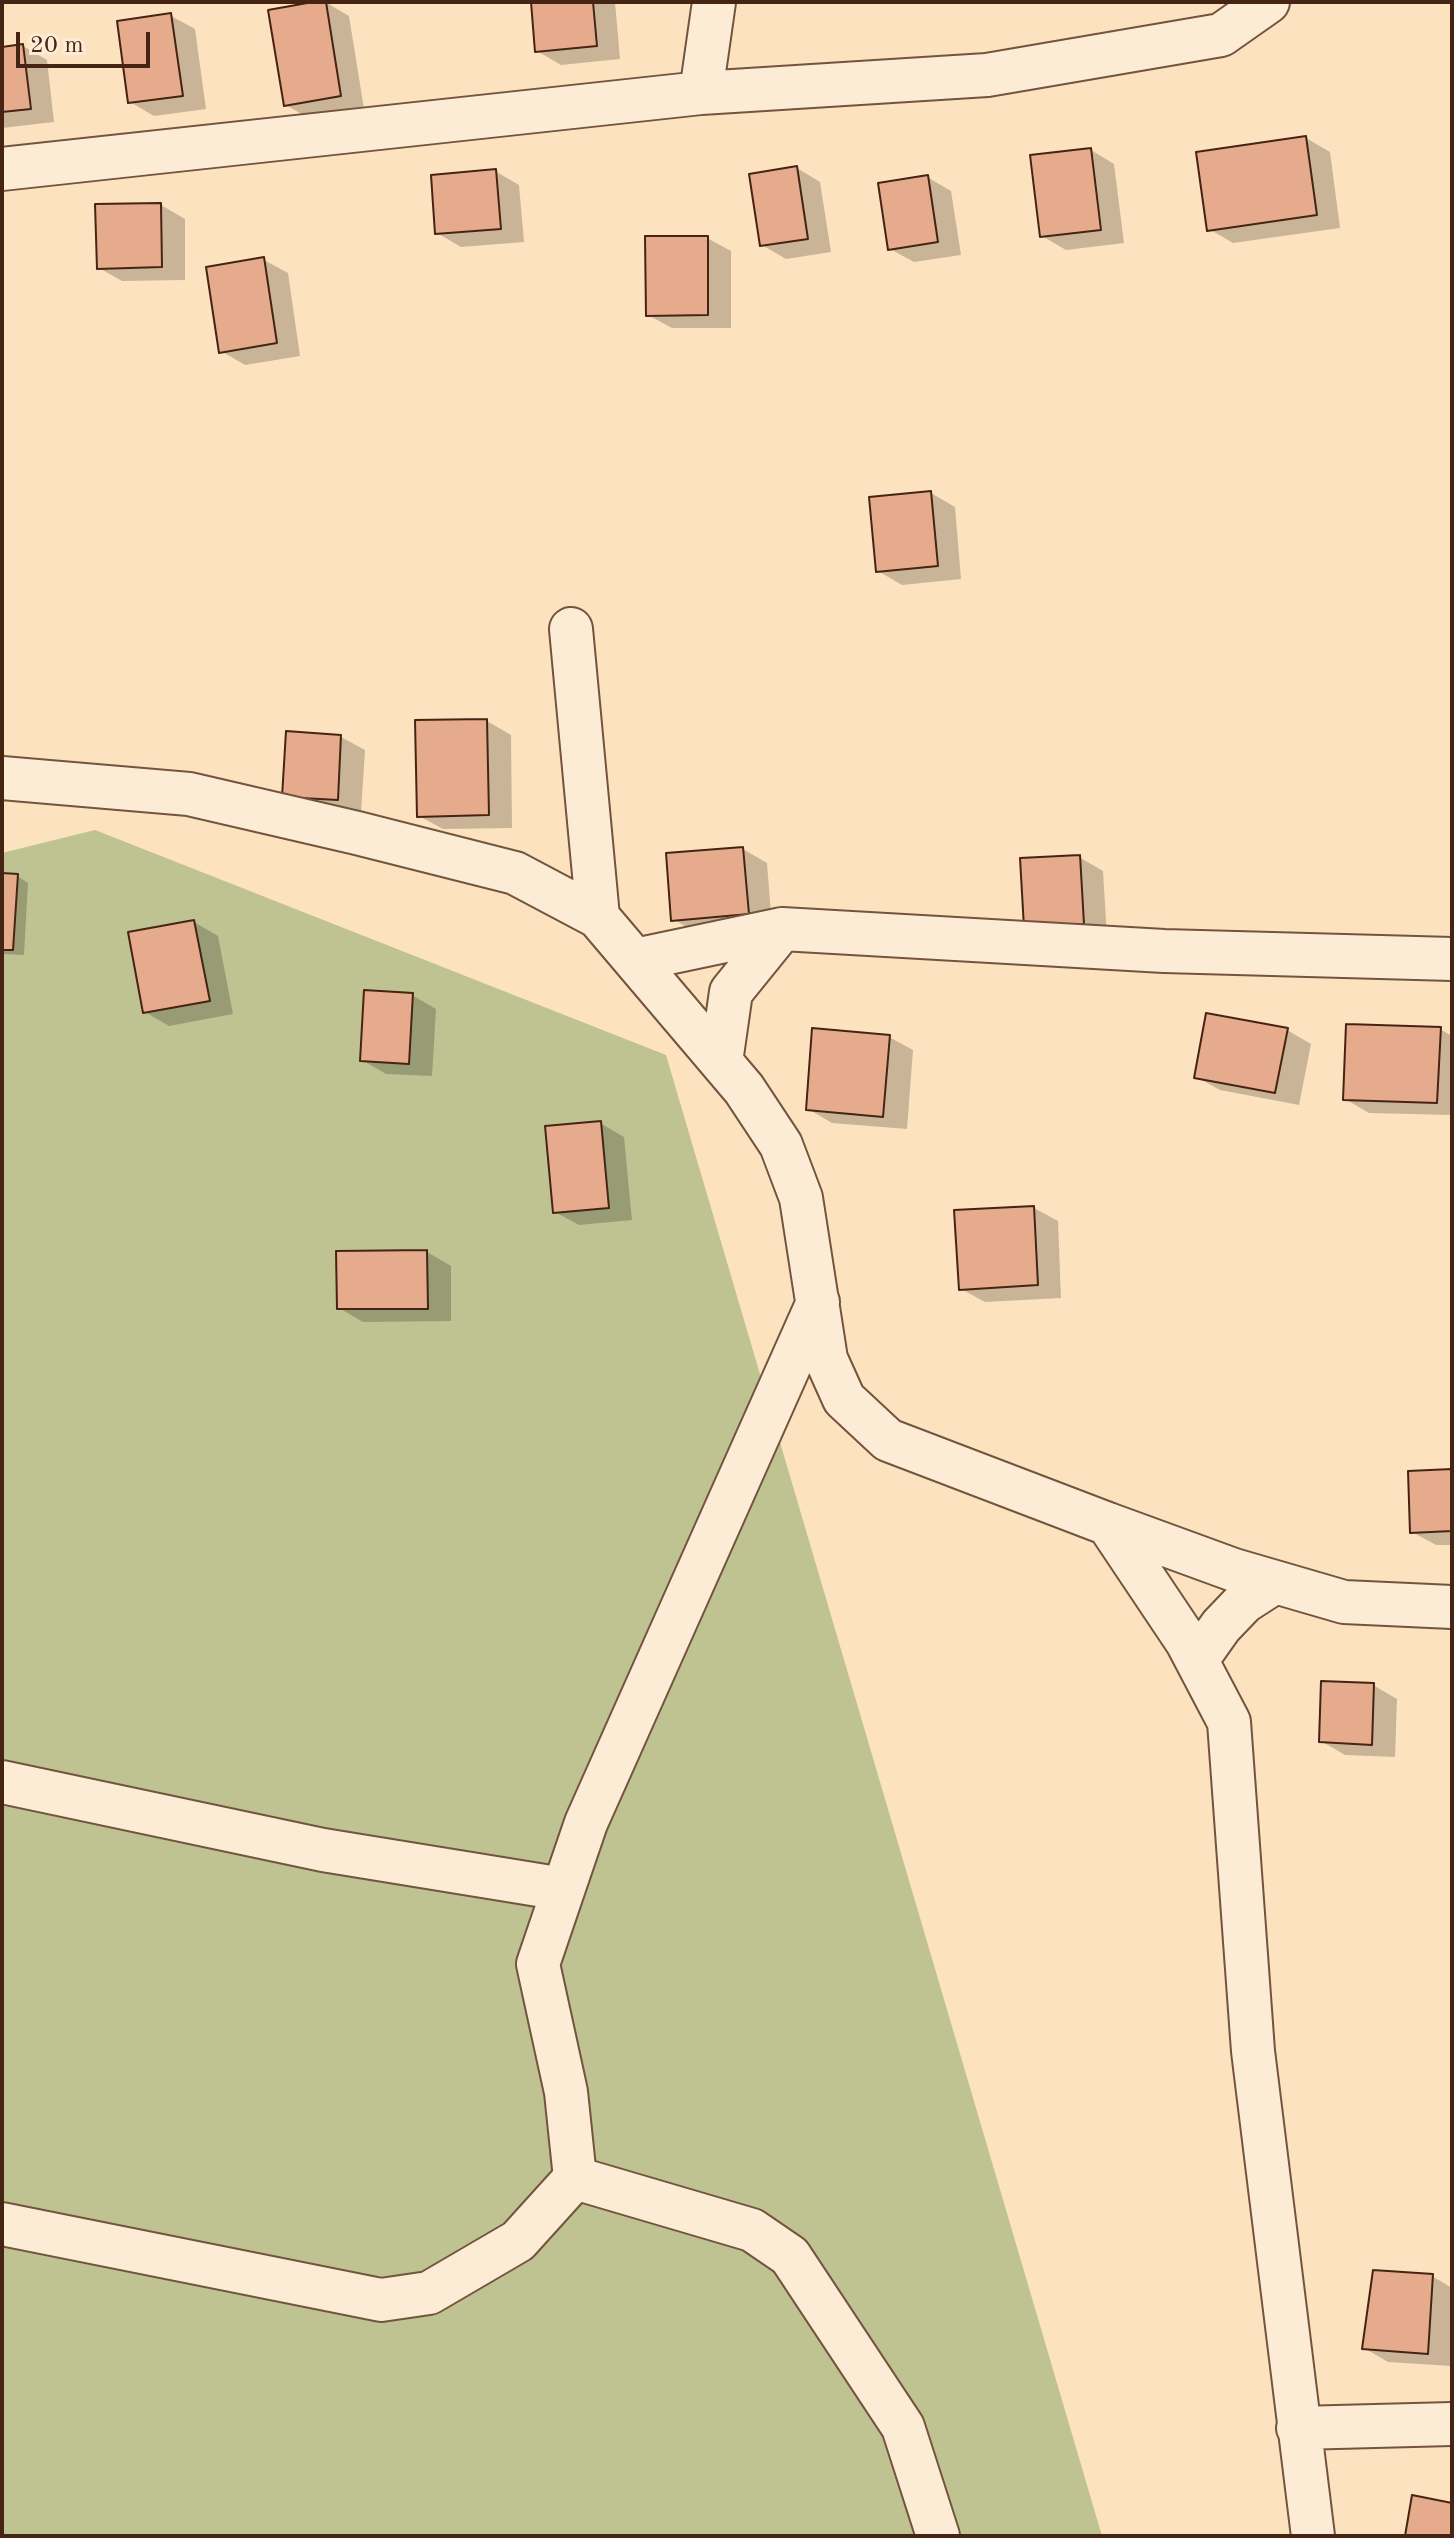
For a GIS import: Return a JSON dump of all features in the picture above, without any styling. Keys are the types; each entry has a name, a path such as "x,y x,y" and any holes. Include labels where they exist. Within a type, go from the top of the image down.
{"street":[{"path":"701,93 714,2"},
{"path":"2,169 701,93 987,75 1221,35 1268,2"},
{"path":"571,629 598,917"},
{"path":"2,778 189,794 342,829 515,873 598,917 744,1089 781,1145 801,1198 826,1359 844,1399 888,1440 1234,1570 1344,1602 1452,1607"},
{"path":"635,960 782,929 1164,951 1452,959"},
{"path":"721,1062 731,992 782,929"},
{"path":"2,2224 381,2300 429,2293 518,2241 575,2178 566,2092 538,1964 586,1823 818,1302"},
{"path":"1108,1524 1197,1660 1229,1722 1253,2051 1313,2536"},
{"path":"1197,1660 1221,1626 1244,1602 1275,1582"},
{"path":"2,1782 323,1850 563,1889"},
{"path":"575,2178 752,2230 790,2256 903,2427 938,2536"},
{"path":"1298,2428 1452,2424"}],"green space":[{"path":"95,830 666,1055 1102,2536 2,2536 2,853"}],"building":[{"path":"326,2 341,96 284,106 268,10"},
{"path":"531,2 593,2 597,46 535,52"},
{"path":"171,13 183,96 128,103 117,21"},
{"path":"23,44 31,109 2,112 2,47"},
{"path":"1306,136 1317,215 1207,231 1196,152"},
{"path":"1091,148 1101,230 1040,237 1030,155"},
{"path":"797,166 808,239 760,246 749,174"},
{"path":"496,169 501,229 435,234 431,175"},
{"path":"928,175 938,242 888,250 878,183"},
{"path":"161,203 162,267 97,269 95,204"},
{"path":"645,236 708,236 708,315 646,316"},
{"path":"264,257 277,343 219,353 206,267"},
{"path":"931,491 938,566 876,572 869,497"},
{"path":"487,719 489,815 417,817 415,720"},
{"path":"286,731 341,735 338,800 282,797"},
{"path":"743,847 749,914 671,921 666,853"},
{"path":"1080,855 1084,924 1024,928 1020,858"},
{"path":"2,873 18,874 13,950 2,950"},
{"path":"194,920 210,1001 143,1013 128,932"},
{"path":"364,990 413,993 409,1064 360,1061"},
{"path":"1206,1013 1288,1028 1275,1093 1194,1078"},
{"path":"1346,1024 1441,1027 1437,1103 1343,1100"},
{"path":"812,1028 890,1035 883,1117 806,1110"},
{"path":"601,1121 609,1208 553,1213 545,1126"},
{"path":"1034,1206 1038,1285 959,1290 954,1210"},
{"path":"427,1250 428,1309 337,1309 336,1251"},
{"path":"1452,1469 1452,1531 1410,1533 1408,1471"},
{"path":"1321,1681 1374,1683 1372,1745 1319,1742"},
{"path":"1373,2270 1433,2274 1428,2354 1362,2349"},
{"path":"1412,2495 1452,2503 1452,2536 1405,2536"}]}
